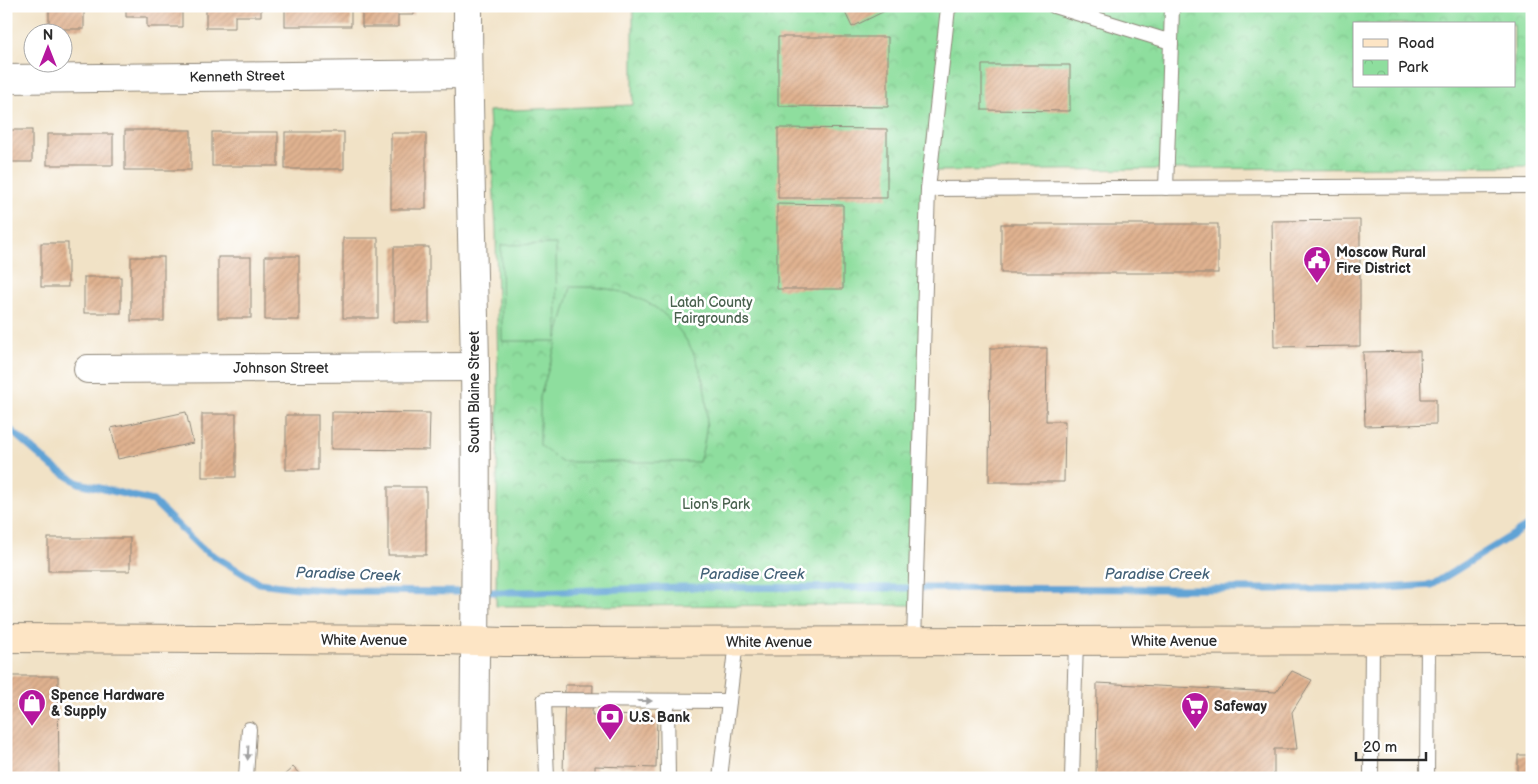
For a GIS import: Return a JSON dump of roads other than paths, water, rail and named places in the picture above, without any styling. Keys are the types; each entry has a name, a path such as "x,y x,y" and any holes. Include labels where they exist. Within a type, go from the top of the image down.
{"street":[{"name":"South Blaine Street","path":"468,6 475,367 476,631 474,778"},
{"name":"Kenneth Street","path":"6,79 468,74"},
{"name":"Johnson Street","path":"88,369 475,367"},
{"name":"White Avenue","path":"6,638 476,631 736,642 915,629 1076,642 1532,640"}],"lane":[{"path":"915,629 928,189 948,8 952,6"},
{"path":"1054,6 1171,42"},
{"path":"1166,188 1172,6"},
{"path":"928,189 1532,186"},
{"path":"1371,778 1372,641"},
{"path":"1428,641 1428,778"},
{"path":"720,778 736,642"},
{"path":"1072,778 1076,642"},
{"path":"547,778 544,700 730,701"},
{"path":"667,701 668,778"},
{"path":"246,778 249,729"}],"waterway":[{"name":"Paradise Creek","path":"6,426 53,467 79,483 153,501 201,548 259,583 345,591 469,592"},
{"name":"Paradise Creek","path":"480,592 683,587 1372,589 1432,585 1532,523"}],"place":[{"name":"Moscow Rural Fire District","path":"1317,284"},
{"name":"Spence Hardware & Supply","path":"32,727"},
{"name":"Safeway","path":"1195,730"},
{"name":"U.S. Bank","path":"610,741"}],"park label":[{"name":"Latah County Fairgrounds","path":"711,310"},
{"name":"Lion's Park","path":"716,504"}]}
